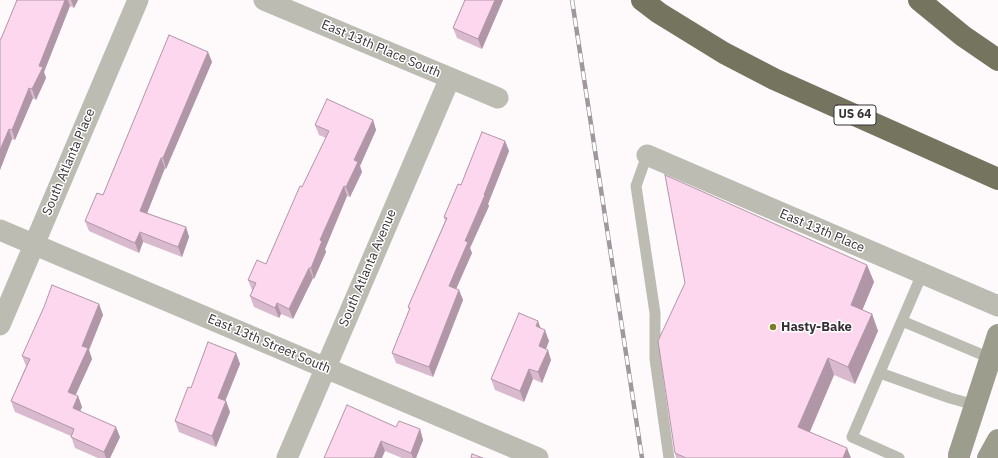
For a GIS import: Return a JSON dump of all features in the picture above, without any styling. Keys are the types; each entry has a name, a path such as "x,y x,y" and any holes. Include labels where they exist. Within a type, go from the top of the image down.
{"highway":[{"name":"US 64","path":"642,0 724,53 787,84 993,176"},
{"path":"919,0 964,36 998,60"}],"street":[{"name":"South Atlanta Place","path":"0,324 138,0"},
{"name":"East 13th Place South","path":"264,0 498,98"},
{"name":"South Atlanta Avenue","path":"287,458 450,78"},
{"name":"East 13th Place","path":"647,156 998,306"},
{"name":"East 13th Street South","path":"0,230 538,458"},
{"path":"959,458 998,335"}],"lane":[{"path":"647,156 636,186 655,313 655,358 669,458"},
{"path":"899,458 852,437 922,274"},
{"path":"902,321 990,358"},
{"path":"880,373 950,398 975,405"}],"building":[{"path":"17,0 65,0 39,66 43,67 32,89 29,88 12,130 9,129 0,150 0,39"},
{"path":"465,0 495,0 478,39 453,28"},
{"path":"169,35 208,52 163,158 161,158 140,211 186,227 178,247 140,232 135,243 85,221 97,193 103,195"},
{"path":"327,99 373,120 354,160 358,162 346,187 344,186 320,240 322,241 311,268 309,268 289,309 277,303 275,308 250,296 256,283 248,280 257,260 266,264 300,186 302,187 329,131 315,125"},
{"path":"482,132 505,141 485,195 465,241 468,242 449,286 459,290 429,367 392,353 410,308 408,307 447,218 444,217 458,184 461,185"},
{"name":"Hasty-Bake","path":"665,175 867,265 851,305 872,314 848,367 828,358 798,427 847,448 843,458 686,458 675,453 658,341 685,283"},
{"path":"52,285 99,304 82,346 88,348 68,392 78,396 73,408 116,427 104,452 71,437 74,429 11,401 30,359 22,356"},
{"path":"519,313 538,321 536,326 545,330 539,346 548,350 538,372 529,369 520,391 491,379"},
{"path":"208,342 236,353 218,398 226,401 212,436 175,421 188,387 191,388"},
{"path":"347,405 396,427 399,421 420,429 411,453 381,441 374,458 324,458"},
{"path":"472,454 483,458 471,458"}],"railway":[{"path":"572,0 642,458"}],"place":[{"name":"Hasty-Bake","path":"773,327"}]}
